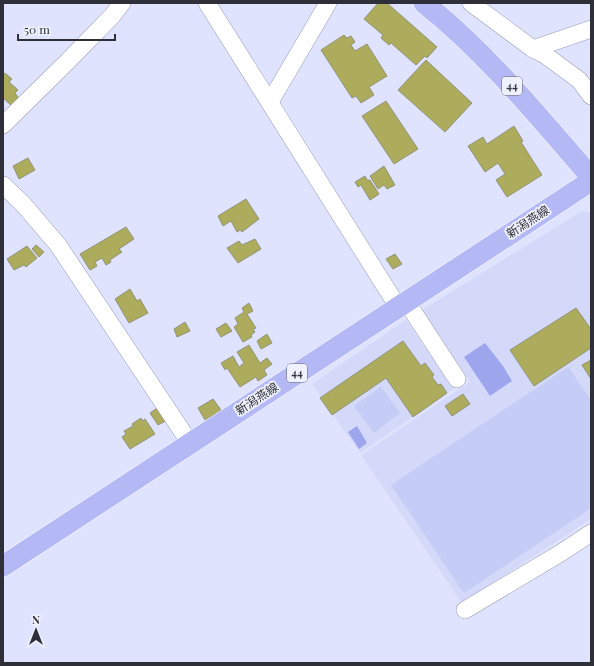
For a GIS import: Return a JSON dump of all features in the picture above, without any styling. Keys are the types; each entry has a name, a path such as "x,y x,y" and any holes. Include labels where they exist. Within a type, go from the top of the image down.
{"main road":[{"name":"44","path":"424,3 509,82 591,177"},
{"name":"新潟燕線","path":"3,566 591,181"}],"street":[{"path":"3,125 112,16 122,3"},
{"path":"207,3 402,304 457,378"},
{"path":"270,102 328,3"},
{"path":"471,3 533,49 545,55 579,80 591,96"},
{"path":"533,49 591,29"},
{"path":"3,185 23,204 58,245 190,443"},
{"path":"465,610 559,554 591,533"}],"shaded area":[{"path":"582,211 591,212 591,519 462,603 361,455 470,382 422,310"},
{"path":"406,320 453,389 360,453 312,384"},
{"path":"568,367 591,400 591,508 464,593 391,485"},
{"path":"381,387 400,413 374,433 354,406"}],"water":[{"path":"485,343 503,366 512,381 490,396 464,357"},
{"path":"357,426 367,443 359,449 348,432"}],"building":[{"path":"378,3 387,3 437,47 427,58 425,56 416,65 391,43 389,45 381,38 383,35 364,19"},
{"path":"344,35 347,38 351,36 355,42 351,45 355,51 367,44 387,76 369,87 374,95 361,103 356,96 352,98 321,50"},
{"path":"426,60 472,103 445,132 398,90"},
{"path":"5,73 12,79 9,82 18,90 15,93 20,100 13,107 3,98 3,75"},
{"path":"386,101 418,149 394,164 362,116"},
{"path":"514,126 523,141 521,142 542,175 507,197 496,180 505,174 498,163 485,172 468,146 483,137 487,144"},
{"path":"28,158 35,170 19,179 13,166"},
{"path":"384,166 395,185 387,189 384,185 378,189 370,176"},
{"path":"365,176 367,180 370,180 379,194 370,200 361,185 358,187 355,182"},
{"path":"246,199 259,219 242,232 240,230 237,232 231,221 223,226 218,216"},
{"path":"126,227 134,239 119,249 122,252 110,260 111,262 106,265 102,258 95,262 97,266 90,270 80,254"},
{"path":"255,239 261,249 238,263 227,248 239,241 242,245"},
{"path":"36,245 44,252 39,257 32,249"},
{"path":"27,246 37,258 26,267 24,265 14,270 7,259"},
{"path":"395,254 402,264 393,269 386,259"},
{"path":"130,289 137,301 140,299 148,313 129,323 115,299"},
{"path":"249,303 253,311 247,314 256,328 253,329 255,332 251,335 252,337 243,342 234,327 238,324 235,318 244,312 242,308"},
{"path":"576,308 591,329 591,348 534,386 510,350"},
{"path":"185,322 190,331 177,337 174,329"},
{"path":"226,323 232,331 221,337 216,329"},
{"path":"267,334 272,343 261,349 257,341"},
{"path":"403,341 421,366 425,363 434,375 432,377 438,385 441,384 447,393 413,417 386,378 332,415 320,398"},
{"path":"249,345 260,363 267,358 272,364 264,370 267,375 258,381 256,377 240,387 227,368 225,370 221,363 233,356 239,367 244,363 237,352"},
{"path":"591,360 591,379 582,365"},
{"path":"463,394 470,404 452,416 445,406"},
{"path":"213,399 221,410 205,420 198,408"},
{"path":"160,406 169,419 158,425 150,413"},
{"path":"141,418 142,421 145,419 155,434 130,449 122,437 126,434 124,431 133,426 132,424"}]}
